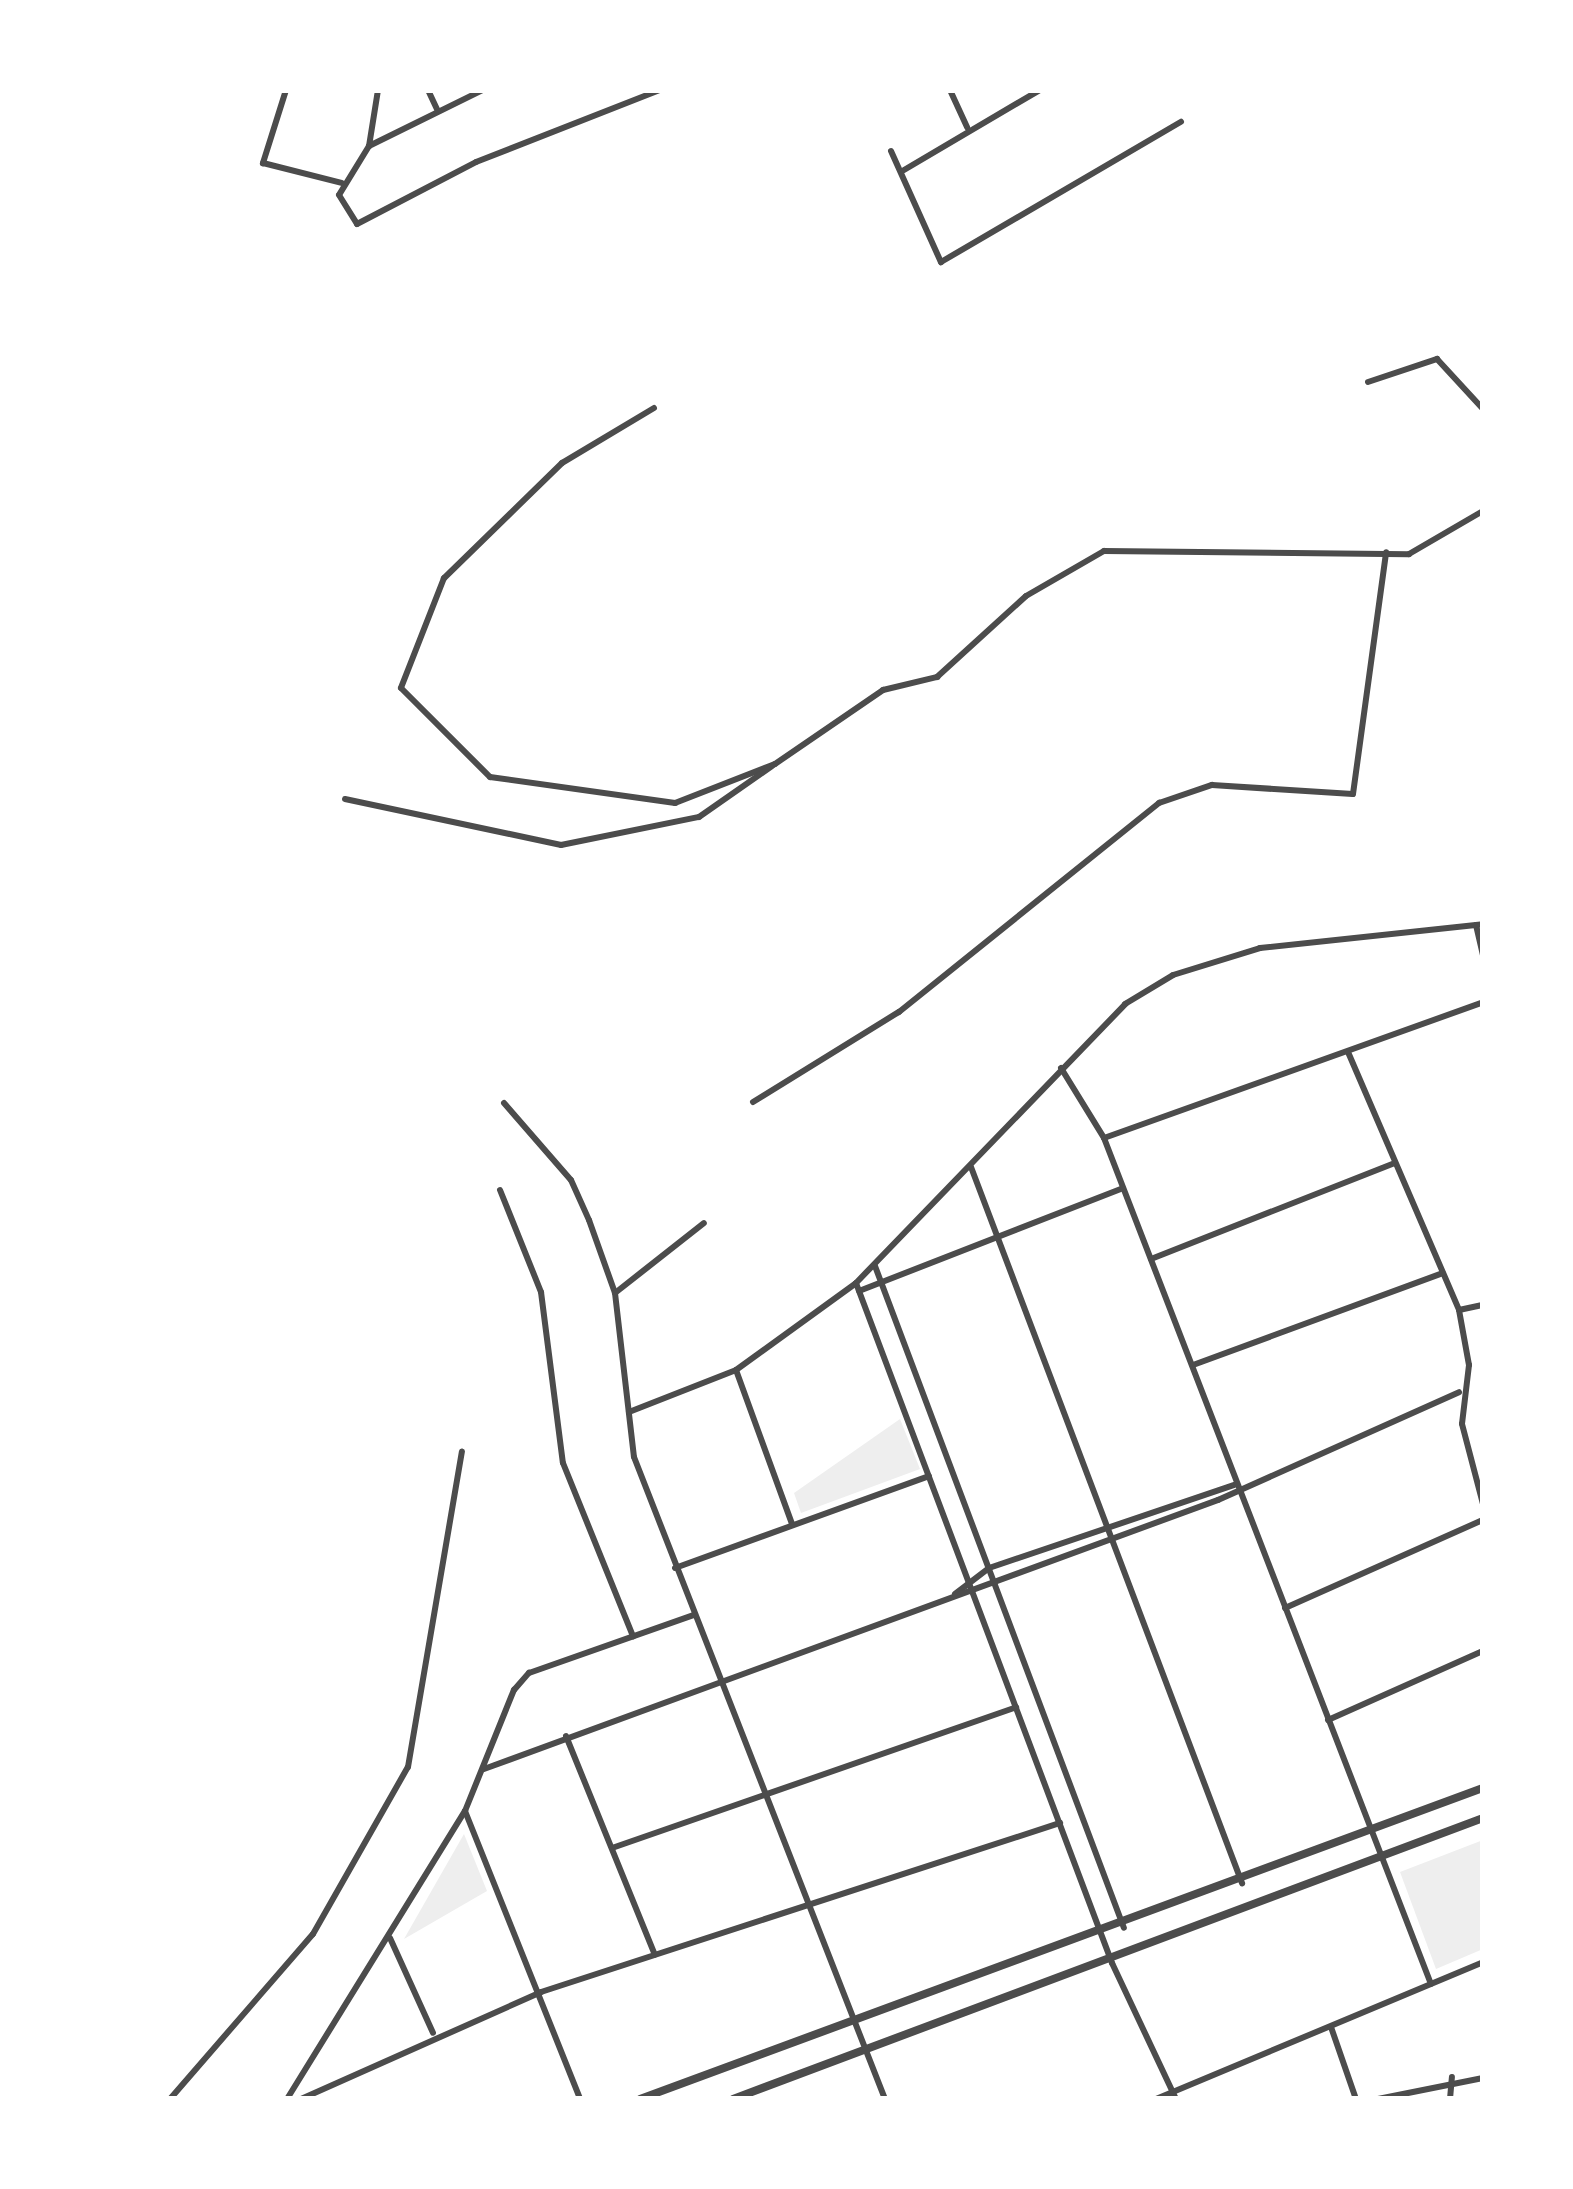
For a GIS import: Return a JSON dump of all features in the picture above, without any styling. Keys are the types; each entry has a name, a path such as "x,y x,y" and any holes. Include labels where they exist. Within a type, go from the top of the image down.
{"street":[{"path":"286,90 263,163 343,183"},
{"path":"378,90 369,146 343,183 348,220 380,220 476,162 660,90"},
{"path":"428,90 438,111"},
{"path":"369,146 483,90"},
{"path":"950,90 967,127"},
{"path":"902,171 967,127 1040,90"},
{"path":"891,151 941,262 1181,122"},
{"path":"1368,382 1438,359 1483,409"},
{"path":"654,408 562,463 461,558 401,688 490,777 675,802 775,764"},
{"path":"345,799 561,845 699,817 883,690 937,676 1026,596 1104,551 1422,550 1483,511"},
{"path":"752,1102 899,1012 1159,803 1212,785 1353,794 1386,553"},
{"path":"629,1412 736,1370 858,1287 1061,1069 1173,975 1260,948 1479,925 1483,956"},
{"path":"1104,1138 1483,1002"},
{"path":"1348,1052 1459,1310 1469,1365 1459,1391 1483,1504"},
{"path":"1061,1069 1104,1138 1431,1984"},
{"path":"504,1103 571,1180 615,1293 634,1457 885,2099"},
{"path":"1151,1259 1395,1163"},
{"path":"971,1167 1242,1883"},
{"path":"858,1287 881,1283 1124,1188"},
{"path":"500,1190 541,1292 562,1462 633,1636"},
{"path":"615,1293 704,1223"},
{"path":"875,1266 1124,1928"},
{"path":"1192,1366 1443,1274"},
{"path":"858,1287 1112,1964 1174,2096"},
{"path":"1459,1310 1483,1305"},
{"path":"736,1370 792,1526"},
{"path":"484,1769 1112,1540 1459,1391"},
{"path":"170,2099 313,1934 408,1767 462,1452"},
{"path":"675,1568 928,1476"},
{"path":"955,1594 989,1568 1238,1484"},
{"path":"1285,1608 1483,1520"},
{"path":"300,2095 465,1811 529,1673 694,1615"},
{"path":"1328,1720 1483,1651"},
{"path":"612,1848 1016,1707"},
{"path":"566,1736 655,1955"},
{"path":"640,2099 859,2026 1483,1788"},
{"path":"465,1811 580,2099"},
{"path":"733,2099 1112,1964 1483,1818"},
{"path":"287,2099 434,2033 541,1992 808,1909 1060,1823"},
{"path":"390,1938 434,2033"},
{"path":"1156,2099 1174,2096 1483,1962"},
{"path":"1331,2027 1356,2099"},
{"path":"1378,2099 1452,2077 1483,2078"},
{"path":"1450,2099 1452,2077"}],"shaded area":[{"path":"900,1419 920,1469 801,1513 794,1493"},
{"path":"464,1834 487,1891 404,1939"},
{"path":"1483,1840 1483,1949 1436,1969 1400,1872"}]}
